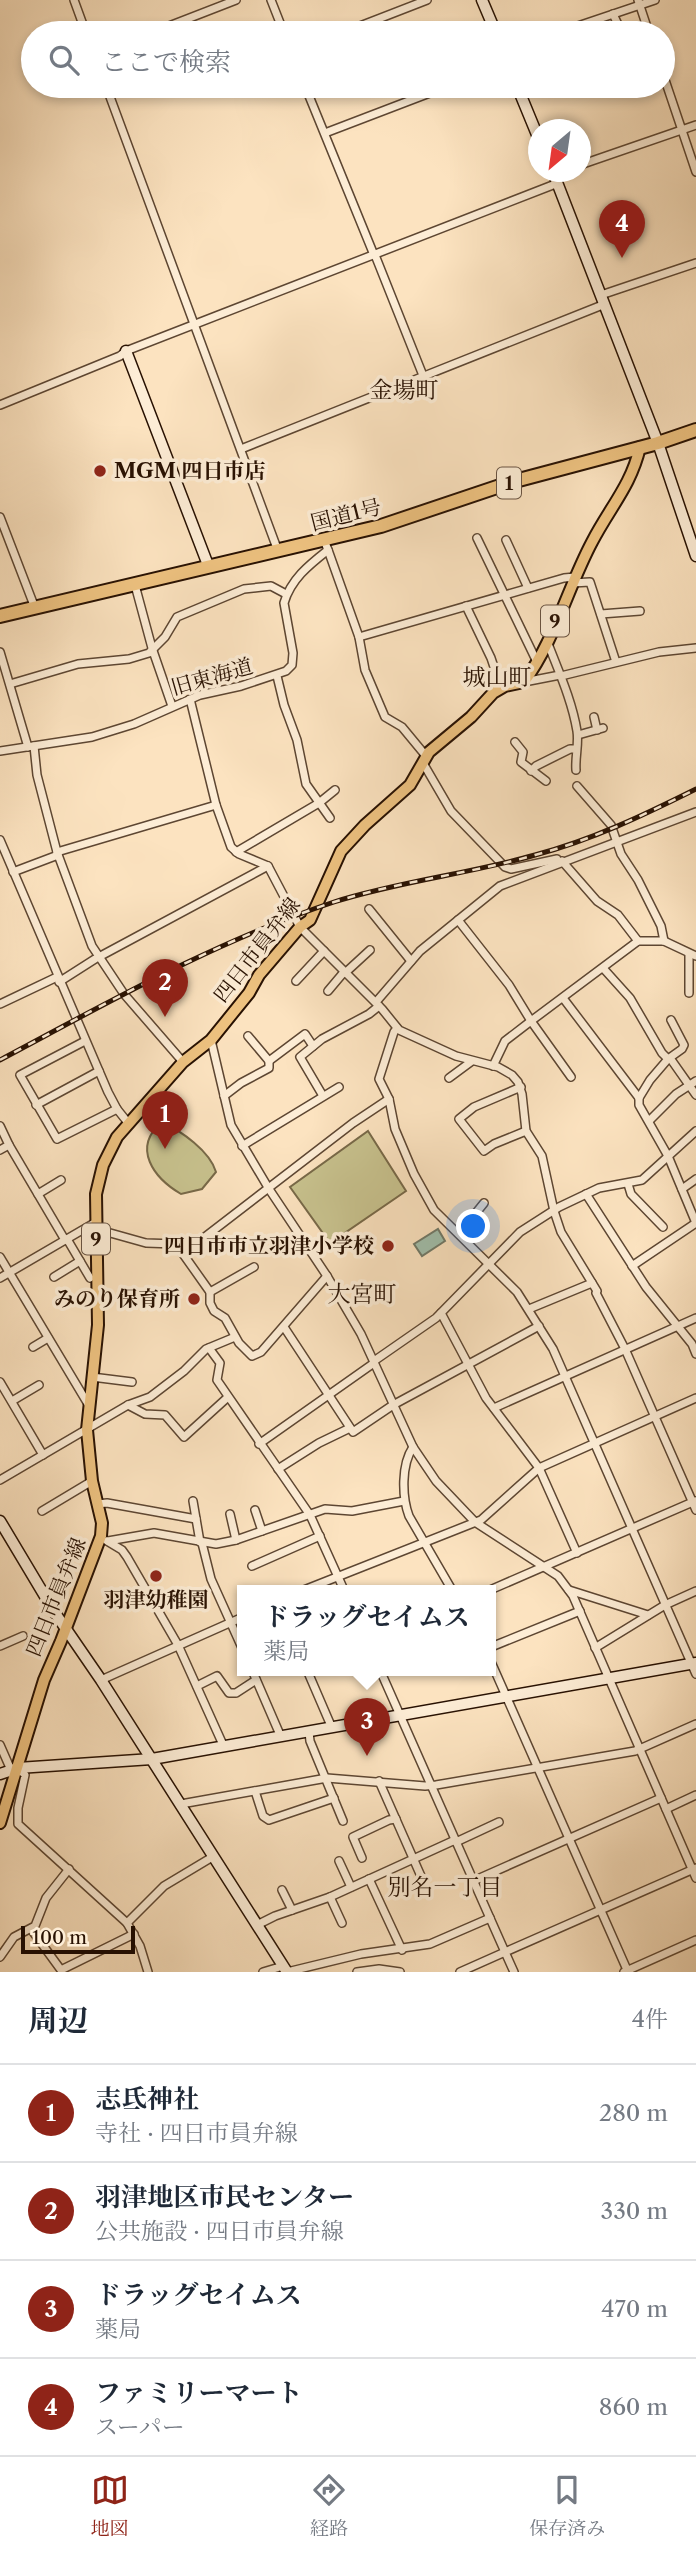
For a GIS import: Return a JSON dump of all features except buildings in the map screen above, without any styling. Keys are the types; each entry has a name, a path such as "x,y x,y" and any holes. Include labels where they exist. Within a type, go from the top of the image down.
{"highway":[{"name":"国道1号","path":"0,616 208,565 278,551 326,545 515,481 659,443 696,430"}],"main road":[{"name":"9","path":"524,682 537,662 592,541 631,477 640,447"},
{"name":"四日市員弁線","path":"0,1823 14,1769 44,1680 104,1539 92,1481 87,1430 98,1325 96,1225 99,1176 112,1145 183,1062 211,1040 249,993 259,975 313,915 344,847 410,785 424,760 438,743 471,717 493,693 524,682"}],"street":[{"path":"74,0 82,21"},
{"path":"182,21 236,0"},
{"path":"271,0 279,21"},
{"path":"373,21 427,0"},
{"path":"482,0 491,21"},
{"path":"592,21 638,3 655,0"},
{"path":"638,3 645,21"},
{"path":"613,14 616,21"},
{"path":"110,98 278,551"},
{"path":"310,98 424,377"},
{"path":"325,134 417,98"},
{"path":"522,98 531,119"},
{"path":"671,98 696,172"},
{"path":"591,161 696,125"},
{"path":"0,405 120,356 125,351 374,255 541,182"},
{"path":"560,182 659,443 696,556"},
{"path":"241,449 424,377 603,299 696,263"},
{"path":"125,351 208,565"},
{"path":"0,517 35,608"},
{"path":"477,538 537,662"},
{"path":"506,540 528,588"},
{"path":"0,688 78,664 130,659 154,650 170,631 177,617 250,587 271,586 286,594 326,545 359,637 365,670 385,716 402,727 452,811 505,867 511,869 557,859 591,895 618,915 638,941"},
{"path":"359,637 564,578 590,582 616,662"},
{"path":"135,585 172,706"},
{"name":"旧東海道","path":"0,751 92,737 134,723 190,699 277,676 290,668 293,660 285,613 286,594"},
{"path":"466,606 491,658 501,688"},
{"path":"601,614 640,611"},
{"path":"547,641 578,734 576,770"},
{"path":"524,682 659,652 696,648"},
{"path":"0,652 31,746 58,854 98,958 124,994 183,1062"},
{"path":"277,676 297,740 306,784 330,818"},
{"path":"190,699 216,805 231,847 236,852 268,866 300,927 377,1004 397,1028 472,1061 493,1066 512,1075 521,1087 526,1131 542,1156 561,1232 593,1283 695,1504 496,1587"},
{"path":"578,734 600,729 594,717"},
{"path":"515,742 523,752 521,762 546,781"},
{"path":"531,771 570,749 576,749"},
{"path":"578,786 611,825 617,842 661,926 664,942"},
{"path":"236,852 319,803 335,790"},
{"path":"13,872 58,854 216,805"},
{"path":"323,1096 300,1057 377,1004 411,961 500,886 696,812"},
{"path":"0,840 85,1041 117,1109 129,1124"},
{"path":"1,1001 58,980 268,866"},
{"path":"369,909 411,961"},
{"path":"458,920 509,985 571,1077"},
{"path":"493,1066 505,1041 638,941 664,942 693,955 689,993"},
{"path":"328,991 370,950"},
{"path":"296,981 324,951"},
{"path":"603,968 630,998 662,1053 692,1083 696,1094"},
{"path":"563,998 639,1098"},
{"path":"632,1266 696,1222 668,1156 639,1105 639,1098 650,1080 684,1045 671,1020"},
{"path":"0,1774 14,1769 152,1759 608,1679 695,1667 565,1377 539,1326 529,1309 491,1264 434,1210 414,1174 395,1129 388,1099 379,1079 397,1028"},
{"path":"269,1061 305,1034 313,1046"},
{"path":"224,1096 269,1068 269,1061 248,1036"},
{"path":"211,1040 231,1125 361,1334 413,1447 436,1481 475,1522 558,1576 569,1590 696,1878"},
{"path":"85,1041 20,1075 57,1139 117,1109"},
{"path":"449,1078 472,1061"},
{"path":"36,1105 99,1071"},
{"path":"649,1122 692,1083"},
{"path":"242,1146 339,1087"},
{"path":"521,1087 474,1107 459,1119 484,1151 526,1131"},
{"path":"184,1252 388,1099"},
{"path":"0,1126 90,1278"},
{"path":"259,1444 442,1313 520,1232 598,1188 642,1180 696,1131"},
{"path":"0,1150 9,1144"},
{"path":"682,1189 696,1179"},
{"path":"38,1194 61,1181"},
{"path":"628,1184 631,1194 663,1227"},
{"path":"586,1194 632,1266 692,1344 696,1354"},
{"path":"459,1234 484,1203"},
{"path":"0,1278 96,1225 146,1243 172,1242 184,1252 210,1292 210,1303 214,1311 225,1318 249,1355 256,1356 327,1276"},
{"path":"0,1257 89,1404"},
{"path":"54,1277 80,1261"},
{"path":"210,1292 254,1267"},
{"path":"529,1309 593,1283"},
{"path":"442,1313 486,1398 539,1468 577,1553"},
{"path":"494,1408 696,1318"},
{"path":"284,1327 353,1432 393,1405 539,1326"},
{"path":"0,1480 128,1405 150,1397 209,1348 235,1337"},
{"path":"33,1347 48,1338"},
{"path":"209,1348 220,1363 217,1380 310,1515 342,1585"},
{"path":"92,1377 132,1382"},
{"path":"0,1382 43,1455"},
{"path":"12,1401 39,1385"},
{"path":"128,1405 145,1414 164,1415 184,1437 228,1397"},
{"path":"316,1585 481,1520 539,1468 696,1398"},
{"path":"278,1469 349,1428"},
{"path":"413,1447 406,1460 404,1501 409,1516 449,1585"},
{"path":"42,1511 92,1481"},
{"path":"193,1501 211,1579 237,1636"},
{"path":"104,1539 154,1533 216,1544 236,1540 325,1509 352,1511 404,1501"},
{"path":"97,1504 107,1503 196,1519"},
{"path":"255,1510 262,1531"},
{"path":"230,1514 236,1540"},
{"path":"0,1521 55,1613 287,1970"},
{"path":"253,1566 320,1536"},
{"path":"104,1539 122,1550 127,1557 178,1645 224,1747"},
{"path":"569,1590 648,1615"},
{"path":"595,1648 665,1605 696,1591"},
{"path":"496,1645 580,1611"},
{"path":"101,1680 237,1620"},
{"path":"0,1646 23,1636"},
{"path":"496,1674 626,1972 696,1940"},
{"path":"197,1686 217,1676 229,1693 236,1693 256,1680"},
{"path":"254,1676 281,1737"},
{"path":"310,1676 332,1728"},
{"path":"383,1676 514,1972"},
{"path":"181,1804 327,1778 431,1785 639,1749 696,1724"},
{"path":"309,1732 310,1741 343,1821"},
{"path":"0,1745 14,1769 25,1775 18,1808 18,1824 127,1923 140,1946 148,1972"},
{"path":"379,1781 424,1883"},
{"path":"255,1791 264,1816 269,1820 334,1798"},
{"path":"666,1809 696,1795"},
{"path":"473,1881 661,1798"},
{"path":"362,1858 353,1837 396,1819"},
{"path":"257,1925 330,1897 499,1822"},
{"path":"127,1923 164,1886 214,1856"},
{"path":"339,1861 351,1887"},
{"path":"0,1957 14,1937 31,1929 40,1916 46,1898 69,1869"},
{"path":"460,1972 694,1869"},
{"path":"369,1879 402,1950"},
{"path":"282,1890 292,1910"},
{"path":"330,1897 342,1923"},
{"path":"263,1972 430,1944 490,1918"},
{"path":"31,1929 61,1970 134,1934"},
{"path":"357,1972 379,1969 400,1972"}],"shaded area":[{"path":"162,1122 194,1142 213,1164 216,1172 202,1189 181,1194 162,1180 155,1171 147,1152 148,1142"},
{"path":"368,1131 406,1191 330,1243 290,1187"},
{"path":"438,1229 445,1241 422,1256 414,1244"}],"railway":[{"path":"0,1060 164,974 290,918 359,895 510,862 556,849 617,826 696,789"}],"place":[{"name":"ファミリーマート","path":"622,258"},
{"name":"MGM 四日市店","path":"100,471"},
{"name":"羽津地区市民センター","path":"165,1017"},
{"name":"志氐神社","path":"165,1149"},
{"name":"四日市市立羽津小学校","path":"388,1246"},
{"name":"みのり保育所","path":"194,1299"},
{"name":"羽津幼稚園","path":"156,1576"},
{"name":"ドラッグセイムス","path":"367,1756"}],"district":[{"name":"金場町","path":"404,390"},
{"name":"城山町","path":"497,677"},
{"name":"大宮町","path":"362,1294"},
{"name":"別名一丁目","path":"445,1887"}]}
